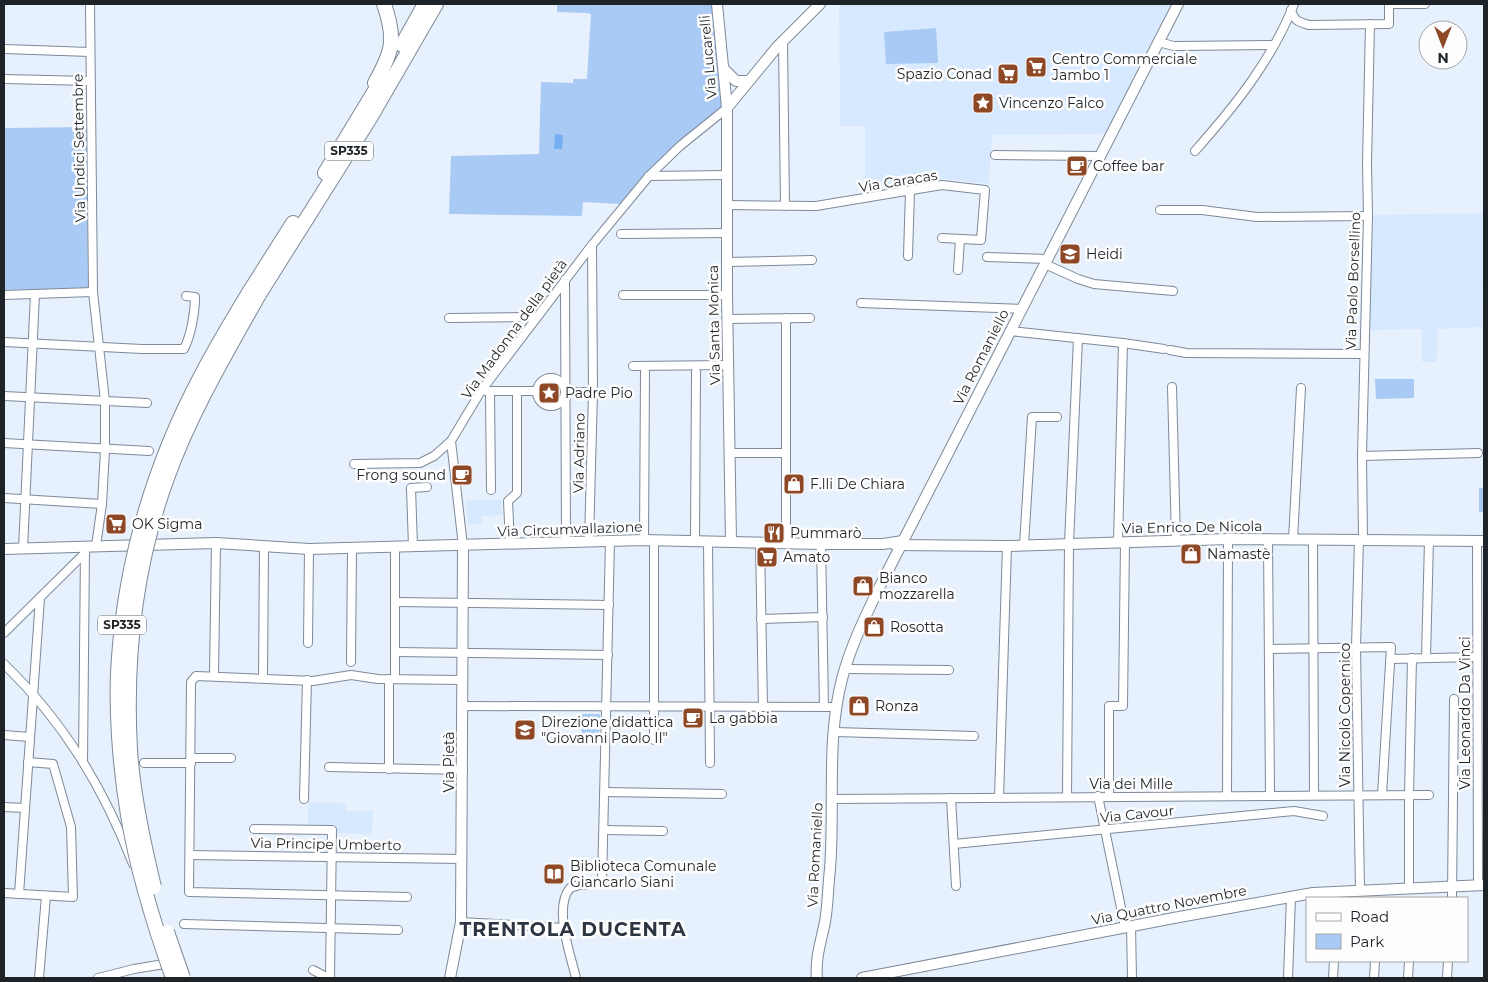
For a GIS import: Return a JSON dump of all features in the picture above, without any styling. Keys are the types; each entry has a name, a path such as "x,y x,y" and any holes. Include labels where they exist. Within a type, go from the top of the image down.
{"highway":[{"path":"346,138 353,120 388,60 392,40 391,24 384,4"},
{"name":"SP335","path":"183,978 154,889 136,799 130,751 129,697 132,629 148,539 167,479 212,378 254,294 393,62 425,4"},
{"name":"SP335","path":"175,978 149,904 128,814 121,763 118,715 118,658 137,541 163,462 200,376 370,118 436,4"},
{"path":"419,34 432,25 444,4"}],"street":[{"name":"Via Undici Settembre","path":"90,4 93,292 106,401 102,504 96,546"},
{"name":"Via Lucarelli","path":"717,4 727,108"},
{"path":"727,108 783,41 820,4"},
{"name":"Via Romaniello","path":"817,978 817,959 825,920 831,856 836,707 845,669 856,637 900,546 1178,4"},
{"path":"1292,7 1293,18 1310,25 1389,24 1389,4 1425,4"},
{"path":"1195,151 1240,97 1274,45 1292,7"},
{"name":"Via Paolo Borsellino","path":"1361,540 1370,24"},
{"path":"783,41 786,206"},
{"path":"1158,42 1174,46 1274,45"},
{"path":"4,49 90,52"},
{"path":"724,69 736,81 748,81"},
{"path":"4,79 90,81"},
{"name":"Via Santa Monica","path":"727,108 726,205 731,542"},
{"name":"Via Madonna della pietà","path":"451,441 481,391 536,317 649,176 680,146 727,108"},
{"path":"995,155 1100,156"},
{"path":"649,176 726,175"},
{"name":"Via Caracas","path":"726,205 816,206 942,186 985,190 982,240 942,238"},
{"path":"908,256 910,191"},
{"path":"1160,210 1202,210 1257,217 1368,216"},
{"path":"621,234 727,233"},
{"path":"958,270 960,239"},
{"name":"Via Adriano","path":"589,542 593,392 592,245"},
{"path":"987,256 1046,261 1078,279 1094,284 1173,291"},
{"path":"727,262 812,260"},
{"path":"565,279 566,543"},
{"path":"4,295 93,292"},
{"path":"23,549 35,294"},
{"path":"623,295 727,295"},
{"path":"4,342 184,350 195,304 195,297 186,296"},
{"path":"861,303 1022,309"},
{"path":"449,318 536,317"},
{"path":"786,318 786,544"},
{"path":"728,319 810,318"},
{"path":"1010,332 1123,343 1186,353 1364,354"},
{"path":"1067,797 1069,543 1078,338"},
{"path":"1109,796 1109,706 1123,706 1121,542 1123,343"},
{"path":"633,366 729,365"},
{"path":"645,372 655,706 654,740"},
{"path":"695,541 696,372"},
{"path":"554,378 562,383 565,392 559,404 550,407 538,400 536,391 540,382 554,378"},
{"path":"1172,387 1176,540"},
{"path":"1293,540 1301,388"},
{"path":"481,391 536,391"},
{"path":"490,391 491,490"},
{"path":"510,544 508,501 517,492 517,391"},
{"path":"565,392 593,392"},
{"path":"4,396 147,403"},
{"path":"1024,545 1032,417 1057,417"},
{"path":"354,464 420,463 434,456 451,441"},
{"path":"451,441 463,546"},
{"path":"4,443 149,451"},
{"path":"729,452 786,453"},
{"path":"1362,456 1478,453"},
{"path":"412,547 411,488 427,487"},
{"path":"4,498 102,504"},
{"path":"1227,796 1228,539"},
{"name":"Via Enrico De Nicola","path":"900,546 1007,546 1228,539 1481,541"},
{"name":"Via Circumvallazione","path":"4,549 85,550 96,546 216,544 309,549 649,540 900,546"},
{"path":"1268,540 1270,795"},
{"path":"1313,540 1314,795"},
{"name":"Via Nicolò Copernico","path":"1360,891 1356,647 1361,540"},
{"path":"576,978 564,928 563,900 569,889 579,885 602,883 610,541"},
{"path":"708,541 710,763"},
{"path":"1426,657 1429,541"},
{"name":"Via Leonardo Da Vinci","path":"1481,541 1476,657 1481,885"},
{"path":"760,543 763,707"},
{"path":"214,674 216,544"},
{"path":"821,544 824,707"},
{"path":"261,546 264,678"},
{"name":"Via Pietà","path":"450,978 461,922 463,546"},
{"path":"999,798 1007,546"},
{"path":"389,768 392,679 395,652 395,547"},
{"path":"351,662 352,548"},
{"path":"308,643 309,549"},
{"path":"4,633 85,550"},
{"path":"83,762 85,550"},
{"path":"19,894 40,598"},
{"path":"395,602 609,605"},
{"path":"761,619 822,617"},
{"path":"1269,649 1392,646 1382,795"},
{"path":"395,652 608,656"},
{"path":"1391,659 1476,657"},
{"path":"1412,658 1409,795 1412,892"},
{"path":"4,664 33,693 50,714 83,762 106,803 171,963 175,978"},
{"path":"845,669 949,670"},
{"path":"407,897 189,892 191,682 196,676 307,680 351,676 392,679 463,680"},
{"path":"304,799 307,680"},
{"path":"1452,897 1454,699"},
{"path":"463,706 836,707"},
{"path":"835,732 974,736"},
{"path":"4,735 30,737"},
{"path":"144,763 231,758"},
{"path":"4,893 73,897 71,827 53,764 28,762"},
{"path":"329,767 463,770"},
{"path":"605,792 722,794"},
{"name":"Via dei Mille","path":"832,798 1429,795"},
{"path":"1098,796 1128,927 1132,978"},
{"path":"951,798 956,886"},
{"path":"4,807 25,808"},
{"name":"Via Cavour","path":"954,844 1294,811 1323,816"},
{"path":"254,829 332,830 329,978 313,970"},
{"path":"604,830 663,831"},
{"name":"Via Principe Umberto","path":"190,855 332,856 462,860"},
{"name":"Via Quattro Novembre","path":"862,978 1313,893 1338,895 1360,891 1380,894 1412,892 1452,886 1481,885"},
{"path":"39,978 46,896"},
{"path":"1288,978 1290,897"},
{"path":"461,922 564,928"},
{"path":"184,924 398,930"},
{"path":"1332,978 1334,962"},
{"path":"1374,978 1375,962"},
{"path":"1408,978 1409,962"},
{"path":"1447,978 1448,962"},
{"path":"98,978 134,969 171,963"}],"shaded area":[{"path":"839,4 1173,4 1105,134 992,135 989,184 943,179 908,185 865,187 865,126 840,126"},
{"path":"555,134 563,135 562,149 554,149"},
{"path":"1484,213 1482,327 1438,329 1437,362 1422,362 1422,329 1369,330 1371,215"},
{"path":"501,499 502,515 481,516 482,524 468,525 466,501"},
{"path":"308,802 346,803 346,811 373,811 372,834 336,833 336,827 308,826"}],"green space":[{"path":"557,4 712,4 722,107 659,162 620,204 583,202 582,216 449,214 451,156 539,154 541,82 573,83 573,79 587,79 591,14 557,12"},
{"path":"936,28 938,63 886,64 884,32"},
{"path":"87,127 88,288 4,290 4,128"},
{"path":"1375,379 1414,379 1414,398 1376,399"},
{"path":"1479,488 1484,488 1484,512 1479,512"},
{"path":"582,714 600,714 599,742 581,741"}],"place":[{"name":"Centro Commerciale Jambo 1","path":"1036,67"},
{"name":"Spazio Conad","path":"1008,74"},
{"name":"Vincenzo Falco","path":"983,103"},
{"name":"Coffee bar","path":"1077,166"},
{"name":"Heidi","path":"1070,254"},
{"name":"Padre Pio","path":"549,393"},
{"name":"Frong sound","path":"462,475"},
{"name":"F.lli De Chiara","path":"794,484"},
{"name":"OK Sigma","path":"116,524"},
{"name":"Pummarò","path":"774,533"},
{"name":"Namastè","path":"1191,554"},
{"name":"Amato","path":"767,557"},
{"name":"Bianco mozzarella","path":"863,586"},
{"name":"Rosotta","path":"874,627"},
{"name":"Ronza","path":"859,706"},
{"name":"La gabbia","path":"693,718"},
{"name":"Direzione didattica \"Giovanni Paolo II\"","path":"525,730"},
{"name":"Biblioteca Comunale Giancarlo Siani","path":"554,874"}],"district":[{"name":"TRENTOLA DUCENTA","path":"573,929"}]}
